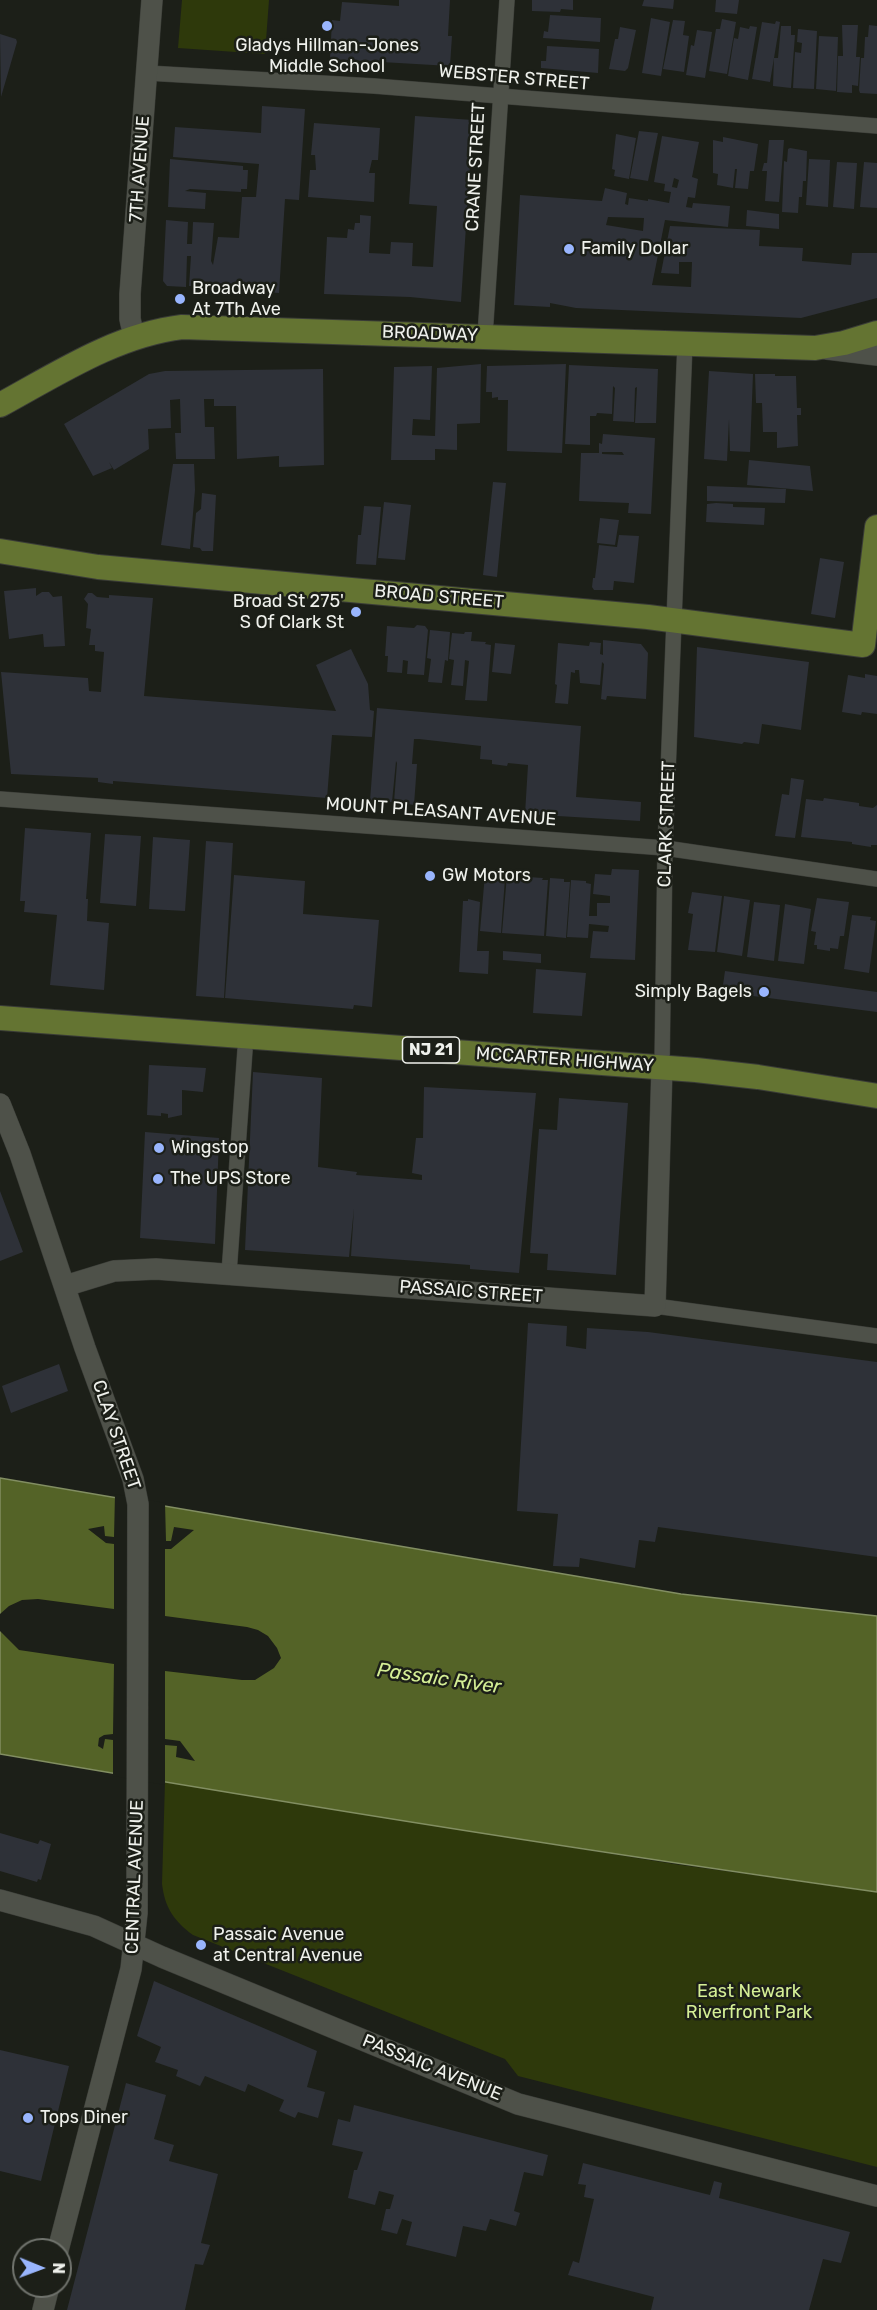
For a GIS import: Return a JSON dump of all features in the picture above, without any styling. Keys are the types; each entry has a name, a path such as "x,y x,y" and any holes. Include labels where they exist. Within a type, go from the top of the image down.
{"main road":[{"name":"7TH AVENUE","path":"135,337 130,319 130,294 152,0"},
{"name":"BROADWAY","path":"0,405 69,368 135,337 182,327 815,348 877,355"},
{"path":"815,348 844,343 877,333"},
{"path":"870,646 877,527"},
{"name":"BROAD STREET","path":"0,551 98,567 387,591 674,620 870,646"},
{"name":"MCCARTER HIGHWAY","path":"0,1018 662,1067 758,1077 877,1096"},
{"name":"CLARK STREET","path":"656,1306 662,1067"},
{"name":"CLAY STREET","path":"0,1104 20,1154 138,1494 138,1782"},
{"name":"PASSAIC STREET","path":"65,1286 101,1274 156,1269 656,1306"},
{"name":"CENTRAL AVENUE","path":"61,2238 129,1976 137,1913 138,1782"},
{"name":"PASSAIC AVENUE","path":"0,1900 94,1926 162,1957 518,2104 877,2196"}],"street":[{"name":"CRANE STREET","path":"485,336 507,0"},
{"name":"WEBSTER STREET","path":"147,73 374,86 877,126"},
{"name":"CLARK STREET","path":"662,1067 665,848 685,343"},
{"name":"MOUNT PLEASANT AVENUE","path":"0,799 665,848 877,879"},
{"path":"229,1274 246,1036"},
{"name":"PASSAIC STREET","path":"656,1306 877,1336"}],"green space":[{"path":"182,0 269,0 265,54 178,48"},
{"name":"East Newark Riverfront Park","path":"165,1782 674,1864 877,1892 877,2167 518,2076 505,2059 193,1935 172,1913 163,1893"}],"water":[{"name":"Passaic River","path":"0,1478 681,1594 877,1616 877,1892 438,1826 0,1754"}],"pier":[{"path":"115,1494 165,1503 166,1541 171,1541 174,1527 194,1530 171,1549 165,1549 165,1616 258,1630 268,1636 281,1658 274,1668 255,1680 165,1671 165,1739 180,1741 195,1761 176,1757 177,1746 165,1745 165,1785 113,1776 113,1740 105,1739 103,1749 98,1746 99,1738 113,1734 114,1664 19,1650 0,1631 0,1614 9,1606 22,1600 38,1599 114,1609 114,1544 106,1543 88,1529 104,1526 105,1536 114,1537"}],"building":[{"path":"399,0 450,0 448,36 452,36 450,66 330,59 332,20 340,21 342,2 399,6"},
{"path":"532,0 573,0 573,10 532,11"},
{"path":"644,0 674,0 673,9 642,6"},
{"path":"716,0 739,0 737,14 715,12"},
{"path":"550,15 601,18 600,42 543,38 544,31 548,32"},
{"path":"651,18 670,22 661,76 642,73"},
{"path":"722,19 736,22 727,74 709,71 716,29 720,29"},
{"path":"673,20 685,21 683,35 689,36 684,72 663,69"},
{"path":"776,21 780,22 770,82 752,79 762,22 775,24"},
{"path":"842,25 858,25 856,57 860,57 858,86 852,85 852,93 837,92 838,56 843,56"},
{"path":"869,25 877,26 877,94 860,93 859,90 861,58 864,58 865,37 868,37"},
{"path":"750,26 757,27 748,80 728,76 734,38 738,39 740,27 749,29"},
{"path":"781,26 791,26 791,35 795,35 791,88 773,86 774,58 778,58"},
{"path":"620,27 636,30 628,68 625,71 609,69"},
{"path":"798,29 817,31 814,89 793,88 795,52 801,53 802,43 797,42"},
{"path":"697,30 712,32 705,78 686,75 691,45 694,46"},
{"path":"0,34 16,39 17,42 1,97"},
{"path":"819,36 838,37 836,91 816,89"},
{"path":"547,46 599,49 598,73 541,68 541,61 546,61"},
{"path":"262,106 305,109 299,200 285,199 279,293 189,286 191,256 187,256 186,287 167,286 163,281 166,220 188,222 187,244 192,244 193,222 214,223 211,261 213,265 218,237 239,238 242,197 256,197 259,164 173,157 175,127 261,133"},
{"path":"415,116 473,120 461,302 410,297 324,294 327,237 347,238 348,229 354,230 355,223 360,223 360,215 371,216 369,253 390,254 391,242 413,243 412,266 433,267 437,206 409,204"},
{"path":"314,123 380,128 378,160 372,160 369,173 375,173 374,202 308,197 310,170 316,170 315,155 311,155"},
{"path":"639,131 658,133 648,181 630,178"},
{"path":"616,134 636,138 629,179 614,176 615,170 612,169"},
{"path":"662,136 699,142 692,177 698,179 695,198 688,197 686,207 692,208 693,203 730,206 728,227 665,220 652,285 691,287 692,262 679,262 679,274 661,273 670,226 760,230 759,246 803,248 802,261 851,265 852,253 877,253 877,298 801,318 576,308 550,303 550,307 514,305 520,195 602,201 605,188 627,193 625,204 628,205 629,198 669,203 671,192 664,191 665,184 654,182","holes":["674,178 679,180 677,188 672,187","608,217 644,218 643,231 606,225"]},
{"path":"723,137 758,144 754,171 750,171 748,189 735,188 737,169 735,169 733,188 717,185 718,174 713,173 713,140 723,142"},
{"path":"769,140 784,140 779,202 765,201 767,171 762,171 764,163 767,163"},
{"path":"790,148 807,151 806,181 803,181 802,197 799,197 798,213 782,212 784,161 787,162"},
{"path":"170,159 243,166 243,170 248,170 247,189 241,189 241,192 190,189 185,191 206,193 205,209 168,207"},
{"path":"809,159 830,160 828,207 806,205"},
{"path":"837,162 857,163 854,209 833,207"},
{"path":"864,162 877,163 877,208 860,207"},
{"path":"747,210 779,214 779,229 746,226"},
{"path":"481,364 480,423 457,424 457,450 435,449 435,460 391,460 394,367 432,366 430,420 413,419 412,435 435,436 437,368"},
{"path":"566,364 562,453 507,451 508,400 492,398 492,392 486,392 487,366"},
{"path":"569,365 658,369 656,423 635,423 637,387 635,388 634,422 613,421 615,388 613,386 612,414 597,413 596,416 590,416 590,445 565,444"},
{"path":"323,369 324,465 279,467 279,456 237,459 236,406 214,406 214,399 204,399 205,427 214,427 215,459 176,459 175,433 181,433 180,399 170,400 171,428 148,429 149,449 114,470 109,462 112,468 93,476 64,424 149,374 165,371"},
{"path":"709,371 753,374 750,452 730,451 729,419 727,461 704,459"},
{"path":"755,374 796,376 797,408 801,408 801,415 797,415 798,446 777,448 777,432 763,432 762,403 756,403"},
{"path":"603,434 655,438 651,514 628,513 629,503 579,501 581,453 599,453 599,443 602,444","holes":["602,452 622,452 624,455 602,454"]},
{"path":"749,460 810,466 813,491 747,485"},
{"path":"173,464 194,464 195,490 190,549 161,545"},
{"path":"493,482 506,483 497,577 483,575"},
{"path":"707,486 786,489 785,503 707,501"},
{"path":"202,493 216,495 213,551 202,551 200,548 193,547 196,513 201,509"},
{"path":"384,502 411,505 405,560 378,558"},
{"path":"707,504 733,504 733,507 765,508 764,525 706,522"},
{"path":"364,506 381,507 376,565 356,564 358,535 361,535"},
{"path":"600,518 619,520 615,545 597,543"},
{"path":"619,535 639,536 634,583 614,581 613,590 594,590 593,578 595,578 599,545 617,547"},
{"path":"820,558 844,562 835,618 811,614"},
{"path":"36,588 36,596 42,592 49,592 53,597 62,596 65,646 44,647 43,634 9,639 4,591"},
{"path":"88,593 97,597 109,598 109,595 153,598 144,696 336,711 316,665 351,649 368,684 370,710 374,711 372,737 332,735 327,798 113,781 113,784 98,782 98,778 11,774 1,672 88,678 89,691 101,692 104,652 95,651 95,645 89,645 91,629 86,628 88,604 84,599"},
{"path":"417,625 425,626 428,630 424,675 407,674 408,661 403,660 402,673 387,672 388,656 385,656 387,626 414,628"},
{"path":"430,630 450,632 448,661 445,660 442,683 428,682 431,659 427,658"},
{"path":"472,632 471,641 486,642 485,644 491,645 487,701 465,700 469,661 465,660 463,686 451,685 454,660 449,659 452,633 464,634"},
{"path":"603,640 641,644 648,653 646,699 607,696 606,700 601,699 604,664 602,662 600,685 580,683 579,670 575,670 575,673 571,672 568,704 555,703 558,643 589,646 590,642 601,643 600,654 603,655"},
{"path":"495,643 515,645 511,674 492,672"},
{"path":"697,647 809,662 801,730 762,724 759,744 744,742 742,744 694,737"},
{"path":"865,674 877,676 877,714 862,712 861,715 842,712 848,675 865,678"},
{"path":"377,708 581,726 576,797 641,802 640,821 525,814 528,765 492,764 492,760 480,759 481,746 419,739 414,739 412,764 417,764 414,805 394,802 396,761 392,802 370,801"},
{"path":"791,778 804,780 795,838 775,836 782,794 789,795"},
{"path":"824,798 859,803 859,806 873,808 877,805 877,845 871,845 871,847 852,844 852,842 801,837 806,799 823,801"},
{"path":"25,828 91,833 86,899 88,899 87,921 109,923 104,990 50,985 57,915 24,912 25,901 20,901"},
{"path":"105,834 141,836 136,906 100,903"},
{"path":"153,837 190,840 185,911 149,909"},
{"path":"206,841 233,843 224,998 196,996"},
{"path":"612,869 639,870 635,960 590,958 593,931 608,932 609,926 589,924 588,938 567,937 571,880 586,881 591,884 589,916 597,916 597,903 610,903 610,896 593,894 595,874 611,875"},
{"path":"485,874 505,878 501,933 480,931"},
{"path":"234,875 305,881 303,914 379,920 372,1007 354,1005 353,1009 225,998"},
{"path":"507,875 548,880 544,936 502,933"},
{"path":"550,878 570,882 566,938 546,936"},
{"path":"692,892 722,896 715,952 688,950 693,914 688,913"},
{"path":"724,896 750,900 742,956 717,952"},
{"path":"817,898 849,902 844,936 840,936 838,949 830,948 830,951 817,949 817,945 814,945 816,932 811,931"},
{"path":"468,899 480,902 477,951 489,951 488,974 459,972 463,901 468,901"},
{"path":"754,902 780,905 774,961 747,957"},
{"path":"785,904 811,909 804,964 778,961"},
{"path":"852,915 871,917 870,920 876,921 869,973 844,969"},
{"path":"503,951 541,954 541,963 503,960"},
{"path":"536,969 586,973 582,1016 533,1013"},
{"path":"725,971 877,992 877,1012 722,992"},
{"path":"149,1065 206,1068 203,1092 182,1090 182,1115 168,1118 168,1114 161,1113 161,1116 147,1115"},
{"path":"253,1072 322,1078 318,1167 357,1172 356,1175 422,1180 422,1175 412,1173 416,1138 423,1138 424,1087 536,1093 519,1273 470,1269 470,1265 351,1256 354,1208 349,1257 245,1250"},
{"path":"559,1098 628,1103 616,1275 547,1270 548,1254 530,1253 539,1129 557,1130"},
{"path":"145,1132 219,1138 215,1244 140,1238"},
{"path":"0,1191 23,1252 0,1261"},
{"path":"528,1323 567,1326 566,1346 586,1349 587,1328 648,1332 877,1362 877,1557 658,1527 655,1542 639,1540 635,1568 580,1558 579,1567 553,1566 558,1514 517,1511"},
{"path":"59,1364 68,1391 11,1413 2,1386"},
{"path":"0,1833 38,1844 40,1840 51,1844 41,1880 38,1879 37,1882 0,1871"},
{"path":"154,1981 317,2051 307,2087 325,2092 318,2118 298,2112 295,2118 279,2111 284,2100 248,2084 245,2092 205,2076 200,2086 176,2076 178,2070 155,2062 161,2047 137,2036"},
{"name":"Tops Diner","path":"0,2050 69,2066 41,2181 0,2171"},
{"path":"126,2083 166,2095 154,2139 174,2145 169,2161 218,2174 201,2243 210,2245 203,2265 195,2264 185,2310 67,2310 72,2298"},
{"path":"354,2105 548,2155 543,2176 524,2172 514,2211 520,2213 516,2226 490,2219 486,2231 463,2226 456,2257 406,2245 412,2222 402,2219 397,2234 381,2230 386,2209 390,2209 394,2195 379,2191 375,2205 348,2198 354,2170 357,2170 363,2152 332,2145 338,2119 350,2122"},
{"path":"583,2163 710,2195 714,2181 722,2183 719,2198 850,2232 841,2263 823,2259 809,2310 651,2310 654,2297 568,2275 573,2261 579,2263 594,2199 584,2197 586,2185 578,2184"}],"place":[{"name":"Gladys Hillman-Jones Middle School","path":"327,26"},
{"name":"Family Dollar","path":"569,249"},
{"name":"Broadway At 7Th Ave","path":"180,299"},
{"name":"Broad St 275' S Of Clark St","path":"356,612"},
{"name":"GW Motors","path":"430,876"},
{"name":"Simply Bagels","path":"764,992"},
{"name":"Wingstop","path":"159,1148"},
{"name":"The UPS Store","path":"158,1179"},
{"name":"Passaic Avenue at Central Avenue","path":"201,1945"},
{"name":"Tops Diner","path":"28,2118"}]}
